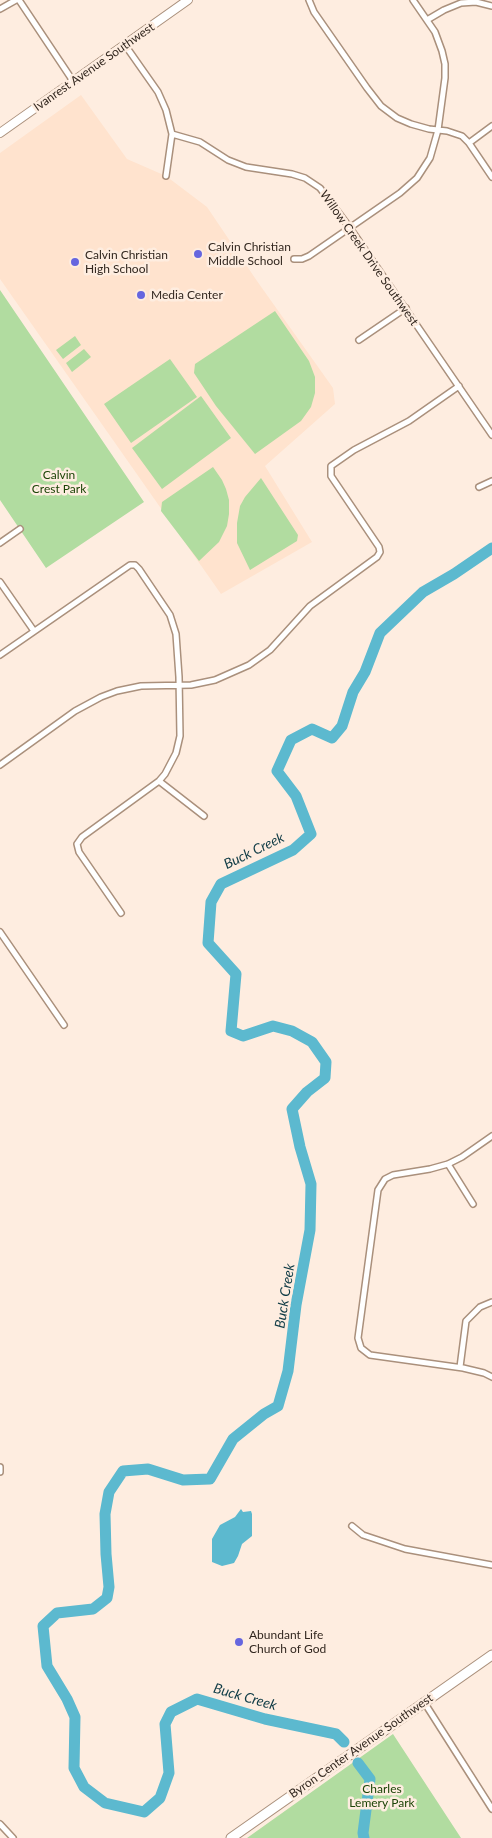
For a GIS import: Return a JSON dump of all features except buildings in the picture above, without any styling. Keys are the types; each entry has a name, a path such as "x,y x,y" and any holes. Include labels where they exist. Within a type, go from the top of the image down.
{"main road":[{"name":"Byron Center Avenue Southwest","path":"230,1838 492,1655"}],"street":[{"path":"0,9 17,0 73,81"},
{"name":"Ivanrest Avenue Southwest","path":"0,133 188,0"},
{"path":"309,0 314,12 367,88 382,106 407,123 456,133 469,142 492,176"},
{"path":"294,258 302,259 309,256 400,193 417,178 430,158 438,130 445,78 444,64 440,43 414,0"},
{"path":"427,20 444,10 461,4 476,2 492,6"},
{"path":"125,46 158,92 166,110 172,134 166,176"},
{"path":"469,142 492,126"},
{"name":"Willow Creek Drive Southwest","path":"172,134 200,142 228,160 246,167 286,172 305,178 324,192 492,435"},
{"path":"359,340 406,308"},
{"path":"0,765 75,711 101,697 141,686 179,686 215,680 254,662 276,644 310,606 379,555 379,547 331,476 331,466 354,450 409,421 459,386"},
{"path":"479,487 492,480"},
{"path":"0,543 20,529"},
{"path":"0,655 125,567 132,565 139,568 173,622 177,639 180,742 173,760 159,781 82,838 77,844 79,852 121,913"},
{"path":"0,582 34,631"},
{"path":"159,781 204,816"},
{"path":"0,932 64,1025"},
{"path":"492,1136 448,1164 393,1175 385,1180 378,1190 358,1338 361,1348 370,1355 460,1367 492,1377"},
{"path":"448,1164 473,1204"},
{"path":"460,1367 466,1321 480,1307 492,1302"},
{"path":"0,1467 0,1472"},
{"path":"352,1526 364,1535 405,1549 492,1565"},
{"path":"424,1702 492,1809"},
{"path":"0,1824 13,1838"}],"shaded area":[{"path":"81,95 127,159 166,176 207,207 333,388 335,404 265,466 312,542 221,594 0,279 0,153"}],"green space":[{"name":"Calvin Crest Park","path":"0,290 144,502 46,568 0,500"},
{"path":"275,311 309,361 315,377 315,393 311,407 301,421 255,454 216,406 194,373 195,364"},
{"path":"75,336 81,345 63,359 56,350"},
{"path":"84,349 91,357 72,372 66,363"},
{"path":"170,359 197,397 131,443 104,404"},
{"path":"201,396 231,438 162,489 132,448"},
{"path":"213,467 226,489 229,500 229,514 227,526 219,542 199,561 161,511 162,502"},
{"path":"261,478 298,535 297,541 250,570 237,543 237,523 240,506"},
{"name":"Charles Lemery Park","path":"393,1734 461,1838 247,1838"}],"water":[{"path":"241,1509 243,1512 251,1511 252,1536 242,1544 234,1563 222,1566 212,1562 212,1539 220,1525 235,1517"}],"waterway":[{"name":"Buck Creek","path":"344,1742 336,1734 265,1719 197,1699 171,1712 165,1724 169,1773 160,1798 144,1812 105,1803 84,1787 74,1768 75,1717 67,1699 47,1666 43,1626 57,1613 93,1609 107,1598 109,1587 105,1514 109,1492 123,1471 148,1469 183,1480 210,1479 233,1439 264,1414 278,1406 288,1371 296,1305 310,1230 311,1184 300,1147 292,1109 307,1092 325,1078 326,1062 312,1042 292,1031 273,1026 243,1036 231,1031 236,974 208,943 211,902 221,884 293,850 311,834 296,796 277,771 291,740 312,729 332,738 342,726 353,692 365,672 380,633 423,592 492,548"},
{"name":"Buck Creek","path":"358,1763 370,1779 363,1833 364,1838"}],"place":[{"name":"Calvin Christian Middle School","path":"198,254"},
{"name":"Calvin Christian High School","path":"75,262"},
{"name":"Media Center","path":"141,295"},
{"name":"Abundant Life Church of God","path":"239,1642"}]}
